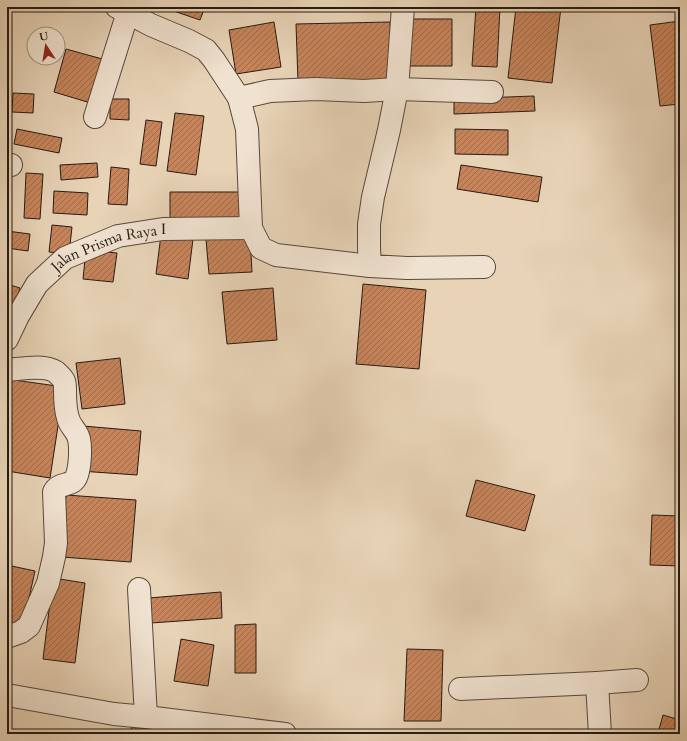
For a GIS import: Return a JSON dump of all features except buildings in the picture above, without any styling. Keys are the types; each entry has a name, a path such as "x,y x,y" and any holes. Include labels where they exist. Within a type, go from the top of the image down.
{"street":[{"path":"370,266 369,224 373,197 397,89 403,7"},
{"path":"95,117 122,10 206,50 239,98 247,129 251,228 261,248 276,255 370,266 407,268 484,268"},
{"path":"239,98 270,91 316,89 364,91 397,89 492,92"},
{"name":"Jalan Prisma Raya I","path":"7,339 18,316 37,284 65,258 118,236 162,229 251,228"},
{"path":"7,370 44,368 57,373 61,377 64,381 67,416 70,425 76,431 80,448 79,468 75,480 73,483 58,487 54,492 56,543 48,583 29,626 21,632 7,637"},
{"path":"139,589 146,717"},
{"path":"460,689 637,680"},
{"path":"597,683 600,734"},
{"path":"7,695 114,714 285,734"}]}
